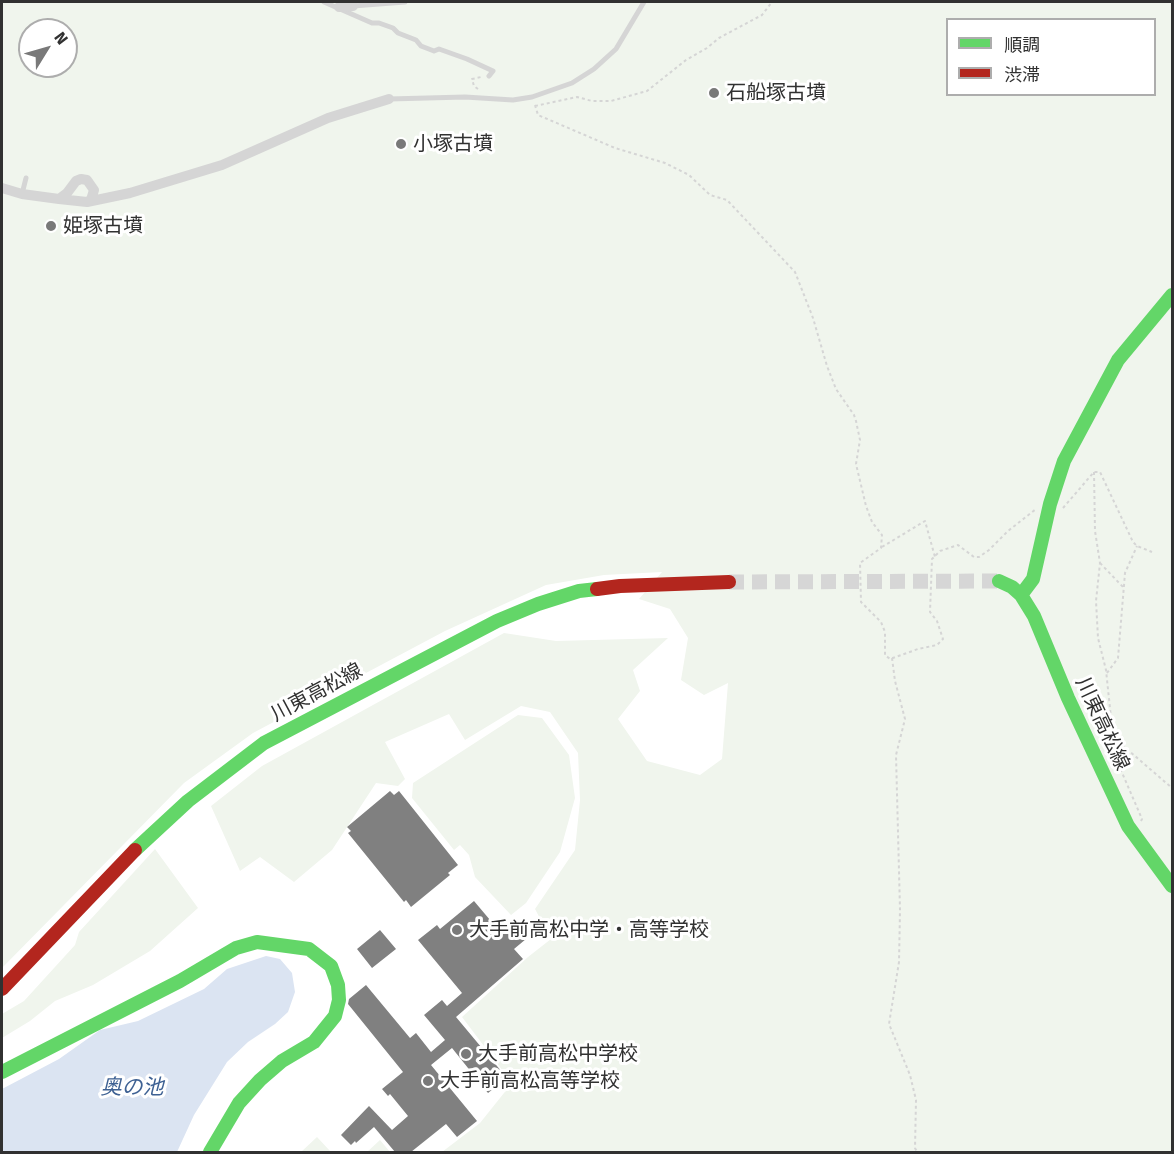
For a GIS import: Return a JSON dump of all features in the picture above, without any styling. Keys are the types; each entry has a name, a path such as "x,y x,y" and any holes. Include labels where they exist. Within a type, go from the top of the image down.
{"main road":[{"path":"1021,596 1033,579 1056,506 1064,461 1118,360 1173,295"},
{"name":"川東高松線","path":"999,581 1012,587 1034,616 1068,698 1128,826 1173,886"},
{"name":"川東高松線","path":"2,989 130,854 188,801 264,743 497,621 538,604 579,591 620,586 729,582"},
{"path":"2,1072 180,981 236,948 256,942 309,949 331,966 338,985 339,1000 335,1016 314,1042 282,1061 260,1080 239,1103 210,1152"}],"street":[{"path":"339,7 353,6"},
{"path":"2,188 22,194 87,202 130,194 222,165 328,118 389,99"},
{"path":"58,199 81,178 87,180 94,190 91,200 87,202"}],"lane":[{"path":"324,2 372,23 393,28 398,33 416,40 421,46 434,51 439,49 467,59 493,71 489,76"},
{"path":"353,6 405,2"},
{"path":"389,99 465,97 513,100 532,97 572,83 594,69 616,50 644,2"},
{"path":"22,194 26,178"}],"path":[{"path":"536,106 577,97 611,101 647,91 718,38 762,15 772,2"},
{"path":"473,82 472,79 489,76"},
{"path":"532,97 538,115 615,148 665,163 689,175 710,195 727,200 795,272 836,389 854,415 860,440 856,464 866,506 872,522 882,536 881,548"},
{"path":"935,556 925,521 860,563 861,602 881,622 885,632 885,655 890,659 937,645 943,639 937,621 930,612 932,559 935,556 940,550 958,545 974,557 979,557 1036,508 1056,506 1094,472 1100,472 1133,542 1152,552"},
{"path":"1094,472 1095,531 1100,563 1096,622 1107,673 1113,737 1120,768 1142,819 1139,823"},
{"path":"1107,673 1118,658 1125,573 1137,546"},
{"path":"1100,563 1125,588"},
{"path":"892,658 895,681 905,719 896,755 899,962 889,1024 910,1075 916,1100 915,1148 918,1152"},
{"path":"1113,737 1173,788"}],"shaded area":[{"path":"2,2 1172,2 1172,1152 442,1152 480,1123 512,1083 462,1017 551,939 535,909 575,850 580,800 578,753 550,712 521,706 465,740 449,714 385,742 405,779 398,786 376,783 332,850 294,882 260,857 240,871 211,806 262,766 504,633 556,641 668,638 633,670 640,691 618,719 647,761 700,775 722,759 728,683 704,695 681,680 688,638 670,609 639,599 662,572 604,575 546,585 445,631 253,733 184,783 2,968"},
{"path":"518,715 542,718 569,755 575,798 560,852 526,903 511,915 475,877 469,855 460,845 454,850 412,798 413,783"},
{"path":"155,849 198,908 150,951 93,985 55,1001 30,1021 2,1038 2,1014 24,1001 75,945 79,932"},
{"path":"317,1137 331,1152 301,1152"},
{"path":"380,1140 390,1152 367,1152"}],"water":[{"name":"奥の池","path":"266,956 280,959 292,973 295,992 288,1012 248,1042 227,1062 194,1115 177,1152 2,1152 2,1089 59,1059 100,1030 138,1021 204,989 227,969"}],"building":[{"path":"390,791 394,795 399,791 458,865 448,873 450,875 411,907 406,900 404,902 348,833 351,831 347,827"},
{"path":"474,901 501,933 514,923 526,939 514,949 523,959 456,1017 507,1078 488,1093 452,1048 431,1065 477,1121 457,1137 446,1124 411,1152 395,1152 374,1127 351,1145 341,1135 369,1106 392,1130 408,1116 390,1094 388,1096 382,1089 403,1072 348,1004 349,999 366,985 410,1038 416,1033 431,1052 445,1040 424,1015 442,1000 447,1006 462,993 418,940 437,925 440,929"},
{"path":"380,930 396,949 372,968 357,949"}],"tunnel":[{"path":"729,582 999,581"}],"traffic: fast":[{"path":"1021,595 1033,579 1050,504 1064,461 1118,360 1172,295"},
{"path":"999,581 1012,587 1021,595 1034,616 1068,698 1128,826 1172,886"},
{"path":"135,850 188,801 264,743 497,621 538,604 579,591 597,589"},
{"path":"2,1072 180,981 236,948 257,942 309,949 331,966 338,985 339,1000 335,1016 314,1042 282,1061 260,1080 239,1103 210,1152"}],"traffic: jam":[{"path":"597,589 729,582"},
{"path":"2,989 135,850"}],"place":[{"name":"石船塚古墳","path":"714,93"},
{"name":"小塚古墳","path":"401,144"},
{"name":"姫塚古墳","path":"51,226"},
{"name":"大手前高松中学・高等学校","path":"457,930"},
{"name":"大手前高松中学校","path":"466,1054"},
{"name":"大手前高松高等学校","path":"428,1081"}]}
